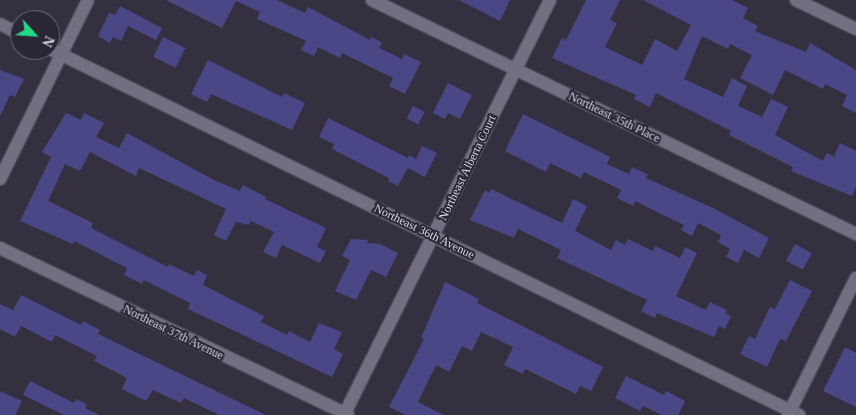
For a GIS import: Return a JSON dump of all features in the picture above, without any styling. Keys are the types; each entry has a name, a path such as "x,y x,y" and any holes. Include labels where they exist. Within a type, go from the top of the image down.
{"street":[{"path":"60,46 88,0"},
{"name":"Northeast 35th Place","path":"372,0 856,234"},
{"name":"Northeast Alberta Court","path":"346,415 550,0"},
{"path":"796,0 856,29"},
{"name":"Northeast 36th Avenue","path":"60,54 792,414"},
{"path":"0,179 52,60"},
{"name":"Northeast 37th Avenue","path":"0,248 346,415"},
{"path":"792,414 856,278"}],"building":[{"path":"166,0 277,0 305,13 308,7 370,40 371,37 382,42 379,48 402,59 404,54 421,62 405,94 389,86 393,78 342,53 340,58 318,47 314,56 301,50 306,41 257,19 260,12 236,1 222,28"},
{"path":"459,0 510,0 500,21"},
{"path":"586,0 620,0 610,20 617,23 605,47 642,65 655,39 677,51 691,25 643,0 732,0 748,8 743,18 758,26 755,31 806,52 810,43 856,70 856,113 842,106 847,95 825,84 823,89 785,70 773,95 740,78 752,55 730,44 728,49 702,36 684,79 723,97 732,78 747,86 738,106 762,117 771,99 788,107 775,135 823,161 827,153 834,157 840,143 856,151 856,187 852,196 791,171 793,167 729,135 731,131 656,93 650,107 634,99 636,95 552,58 562,38 566,40"},
{"path":"120,6 162,28 156,40 128,26 121,41 113,37 110,43 98,36 109,13 115,15"},
{"path":"163,37 185,48 176,68 153,57"},
{"path":"208,60 282,97 284,93 305,103 292,130 211,94 207,102 191,94"},
{"path":"0,70 24,79 15,97 10,95 0,116"},
{"path":"448,83 472,95 460,119 448,113 445,119 433,113"},
{"path":"413,106 425,112 418,124 407,118"},
{"path":"66,113 81,120 84,113 104,123 96,137 119,148 127,133 214,180 240,191 243,185 266,197 265,199 326,228 317,247 326,251 320,263 282,245 276,258 263,252 274,232 251,221 249,225 236,222 226,241 214,235 226,209 139,168 136,176 90,152 80,171 65,164 48,201 93,223 91,228 168,267 169,264 194,276 197,270 207,275 203,285 264,316 261,322 287,335 289,331 310,342 319,323 342,332 334,349 343,354 332,377 188,309 190,303 144,280 142,284 124,275 127,268 74,241 73,244 20,221 51,157 42,152"},
{"path":"523,114 610,157 607,164 629,174 632,167 648,174 646,178 713,208 769,238 759,258 744,250 738,263 726,257 730,249 718,242 721,235 698,223 692,236 681,230 684,225 635,201 633,206 617,198 621,190 584,172 581,178 550,163 546,172 505,151"},
{"path":"328,118 408,158 409,155 416,159 422,146 437,153 425,177 408,168 398,186 388,181 389,178 332,149 334,144 319,137"},
{"path":"491,189 562,223 573,199 587,206 575,231 611,250 616,240 625,245 628,239 653,251 655,246 680,258 685,247 697,253 676,296 706,310 710,302 727,310 725,313 731,316 725,329 719,326 714,337 657,313 655,318 641,311 647,300 557,258 561,250 518,229 514,238 470,220 485,190 489,193"},
{"path":"351,239 368,240 367,243 380,244 398,253 386,277 371,270 356,300 335,291 350,260 342,256"},
{"path":"795,244 812,253 803,270 786,261"},
{"path":"790,280 812,291 786,341 780,339 767,367 740,354 749,336 755,339 770,307 775,309"},
{"path":"445,282 479,299 477,303 603,367 591,391 580,386 576,394 525,369 523,374 504,365 513,347 481,332 472,351 462,346 449,372 436,365 418,402 444,415 406,415 389,407 424,339 421,338"},
{"path":"21,295 81,325 83,321 100,330 98,334 266,415 219,415 184,398 181,403 153,390 146,401 122,389 127,378 94,361 97,356 55,335 52,342 21,326 15,337 0,329 0,304 13,310"},
{"path":"845,347 856,353 856,407 823,391"},
{"path":"626,376 664,395 666,391 685,401 678,415 662,415 643,406 640,411 615,398"},
{"path":"30,381 74,403 76,399 87,404 85,408 99,415 64,415 23,395"},
{"path":"0,391 22,401 15,415 0,415"}]}
